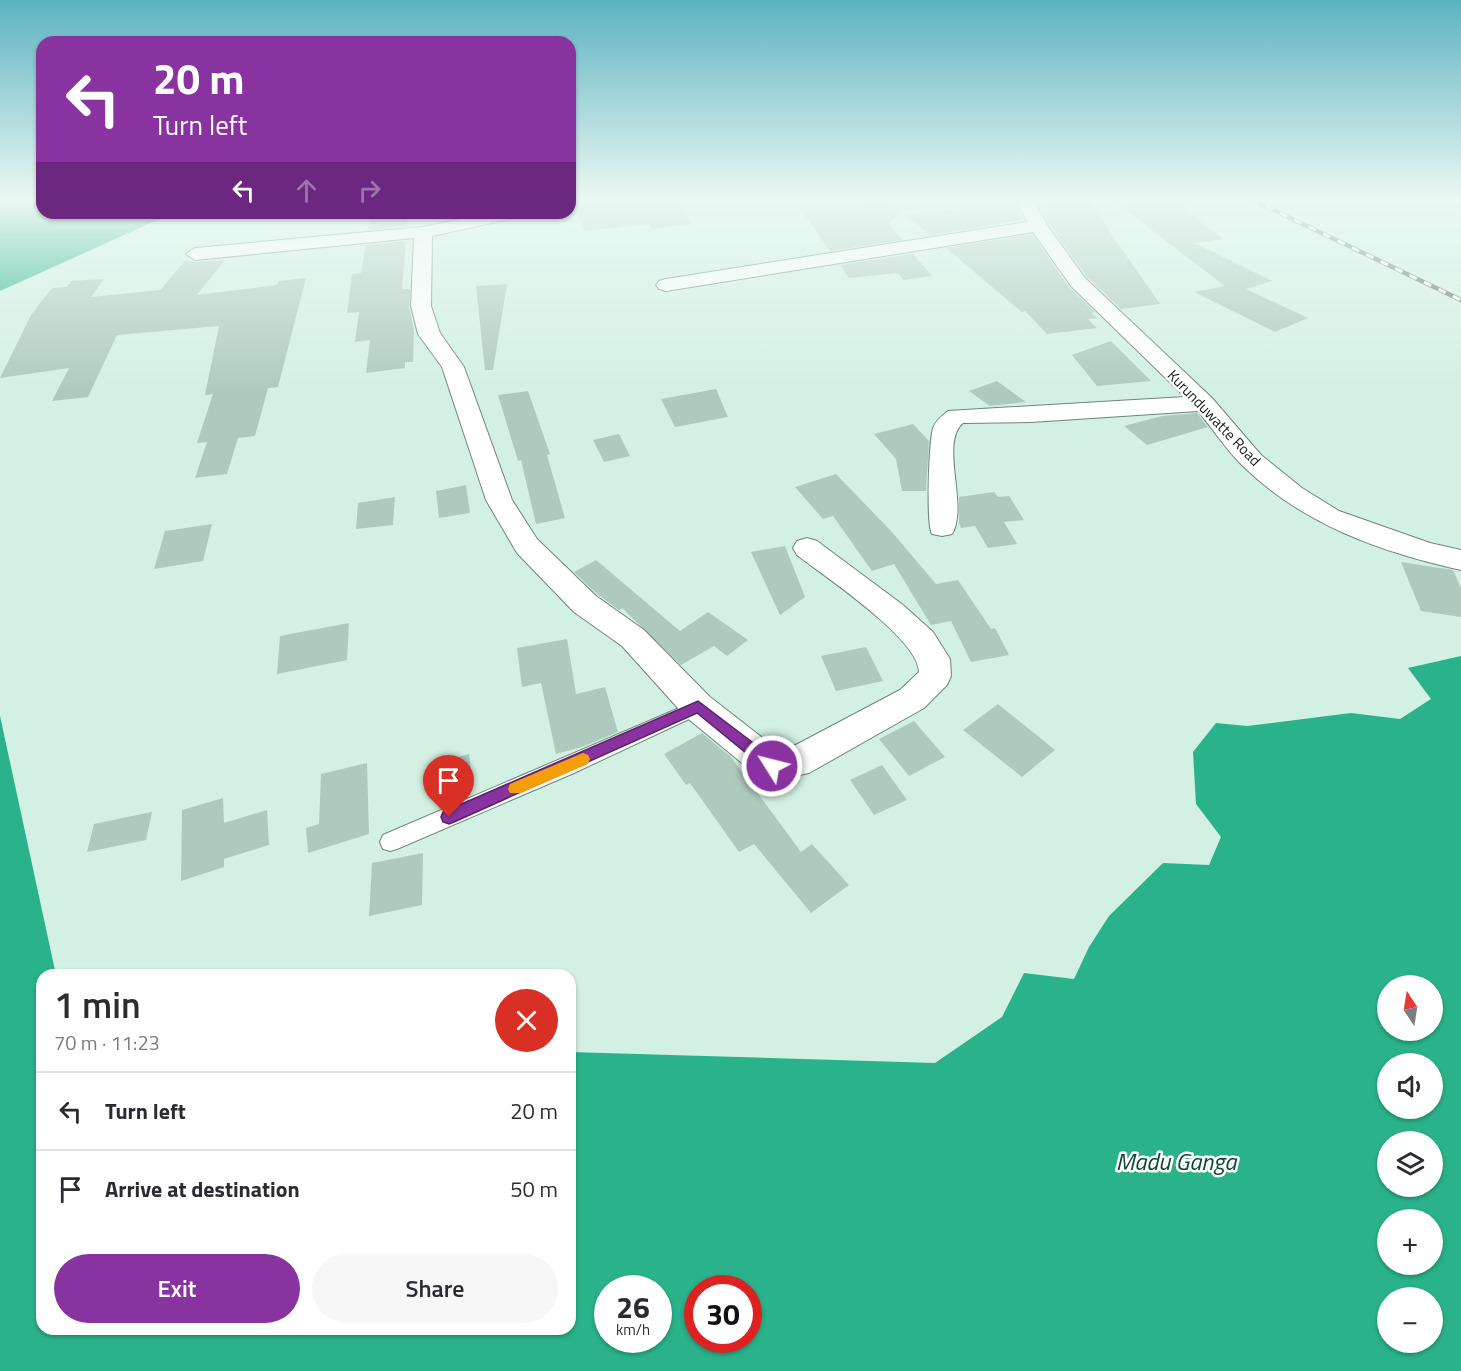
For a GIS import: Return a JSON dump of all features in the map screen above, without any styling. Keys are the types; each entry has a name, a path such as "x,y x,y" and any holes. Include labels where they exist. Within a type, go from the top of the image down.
{"street":[{"path":"422,263 421,306 429,334 453,367 499,500 527,546 585,604 633,638 698,707 772,766 783,766 796,762 912,699 935,676 936,663 930,652 903,622 807,548"},
{"path":"666,285 805,263"},
{"name":"Kurunduwatte Road","path":"1064,263 1078,282 1204,403 1252,461 1293,494 1329,517 1425,552 1461,560"},
{"path":"942,527 944,492 941,447 946,425 957,416 1030,415 1204,403"}],"lane":[{"path":"390,842 567,767 698,707"}],"water":[{"path":"0,263 62,263 0,291"},
{"name":"Madu Ganga","path":"1461,656 1461,1371 0,1371 0,716 55,969 36,969 36,1335 576,1335 576,1052 935,1063 1002,1017 1024,973 1074,979 1089,947 1109,916 1163,863 1209,865 1221,837 1196,804 1193,752 1216,723 1247,726 1351,713 1400,719 1431,699 1408,668"}],"building":[{"path":"183,263 223,263 197,295 277,285 279,281 306,278 278,387 268,388 255,436 238,438 227,474 195,478 207,442 197,443 213,394 205,395 219,326 117,335 88,397 52,401 69,368 0,378 31,315 52,288 67,287 71,281 104,279 91,297 160,290"},
{"path":"363,263 404,263 402,289 410,289 409,307 414,329 413,362 405,362 405,368 366,373 370,340 355,342 359,312 347,313 352,274 361,273"},
{"path":"921,263 932,276 903,280 898,273 849,278 840,265"},
{"path":"964,263 1052,263 1069,287 1095,312 1091,313 1097,318 1088,319 1097,328 1047,334 1025,311 1022,312"},
{"path":"1077,263 1131,263 1160,304 1121,309 1087,277"},
{"path":"1195,263 1235,263 1272,281 1246,289 1308,318 1275,332 1194,292 1225,286"},
{"path":"507,284 493,370 485,370 476,286"},
{"path":"1111,341 1151,381 1097,386 1072,355"},
{"path":"997,381 1026,402 990,406 969,391"},
{"path":"716,389 728,417 675,427 661,399"},
{"path":"528,391 550,454 547,455 565,518 536,524 521,460 518,461 498,395"},
{"path":"1197,413 1208,427 1147,445 1124,426 1162,416"},
{"path":"913,424 929,441 926,491 902,491 896,459 874,434"},
{"path":"619,434 630,456 604,462 593,440"},
{"path":"836,474 891,531 936,584 958,580 991,629 995,628 1009,655 971,662 951,621 931,625 894,564 872,571 833,516 823,519 795,487"},
{"path":"466,485 470,513 439,518 436,491"},
{"path":"994,492 998,497 1009,496 1024,520 1004,522 1017,544 988,548 975,526 961,528 959,497"},
{"path":"395,497 393,525 356,529 358,503"},
{"path":"212,524 203,561 154,569 165,531"},
{"path":"785,546 805,597 780,615 751,552"},
{"path":"596,560 680,631 708,612 748,640 727,656 714,646 681,665 622,608 619,610 597,594 574,572"},
{"path":"1401,562 1453,570 1461,588 1461,617 1421,611"},
{"path":"349,623 347,660 277,674 280,636"},
{"path":"567,639 576,694 605,687 618,732 582,747 556,754 541,683 522,687 517,648"},
{"path":"866,647 883,681 836,691 821,656"},
{"path":"998,704 1055,750 1022,777 963,730"},
{"path":"914,721 945,757 909,776 879,739"},
{"path":"702,733 731,757 801,852 812,844 849,885 811,913 754,844 739,852 690,783 686,785 664,754"},
{"path":"469,754 473,787 444,794 441,762"},
{"path":"367,763 369,834 308,853 306,828 319,824 321,774"},
{"path":"882,765 907,800 874,815 850,780"},
{"path":"223,798 224,823 267,810 269,845 224,859 224,867 181,881 182,810"},
{"path":"152,812 146,840 87,852 94,824"},
{"path":"423,853 422,905 369,916 372,863"}],"railway":[{"path":"1384,263 1461,300"}],"slow traffic":[{"path":"516,789 583,759"}],"route":[{"path":"449,817 567,767 698,707 772,766"}]}
